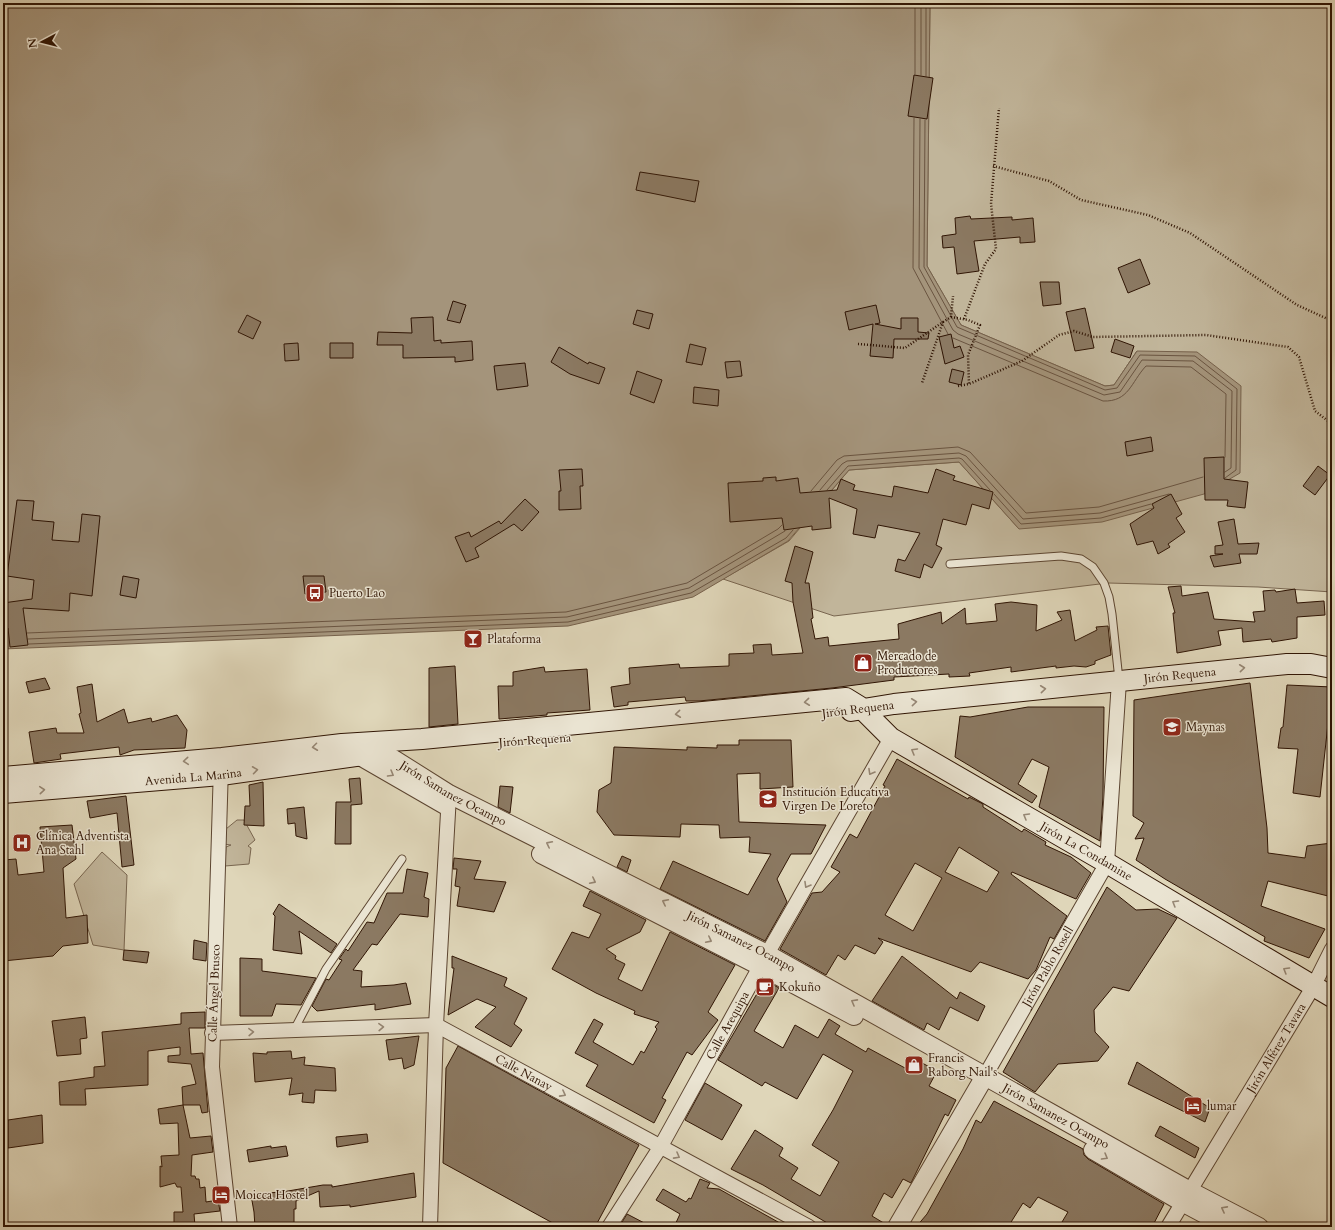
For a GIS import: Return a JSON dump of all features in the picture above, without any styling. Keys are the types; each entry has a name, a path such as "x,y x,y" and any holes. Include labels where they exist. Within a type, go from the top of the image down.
{"main road":[{"name":"Jirón Requena","path":"365,748 636,725 854,704 894,704 1287,664 1311,664 1332,668"},
{"name":"Jirón La Condamine","path":"854,704 891,738 1107,863 1332,997"},
{"name":"Avenida La Marina","path":"3,793 365,748"},
{"name":"Avenida La Marina","path":"3,777 221,766"}],"street":[{"name":"Jirón Pablo Rosell","path":"896,1227 983,1080 1107,863 1119,681"},
{"name":"Calle Arequipa","path":"609,1227 661,1146 764,960 891,738"},
{"name":"Jirón Samanez Ocampo","path":"365,748 449,801 764,960 983,1080 1186,1196 1229,1227"},
{"name":"Calle Ángel Brusco","path":"221,766 212,1067 230,1227"},
{"path":"430,1227 436,1025 449,801"},
{"name":"Jirón Alférez Tavara","path":"1168,1227 1313,987 1332,949"},
{"path":"212,1033 436,1025"},
{"name":"Calle Nanay","path":"436,1025 809,1227"},
{"name":"Jirón Samanez Ocampo","path":"1186,1196 1259,1227"}],"lane":[{"path":"950,564 1061,556 1081,559 1093,567 1104,583 1109,598 1119,681"},
{"path":"294,1030 326,969 402,859"}],"path":[{"path":"964,319 985,264 996,249 991,204 999,108"},
{"path":"993,166 1049,180 1082,200 1148,215 1190,232 1297,305 1332,321"},
{"path":"951,317 953,296"},
{"path":"858,344 905,348 951,317 964,319 980,325 968,355 969,384"},
{"path":"922,382 943,322"},
{"path":"958,386 969,384 1029,357 1059,335 1074,331 1093,337 1206,334 1288,347 1299,357 1315,411 1332,424"}],"shaded area":[{"path":"930,3 1332,3 1332,592 1258,587 1108,583 834,616 723,579 789,541 849,470 959,462 1019,529 1137,351 1114,385 1105,386 961,325 927,266"},
{"path":"237,820 244,820 255,840 248,846 251,848 249,864 225,866 226,847 231,845 223,844 226,829"},
{"path":"102,852 127,875 124,950 93,945 74,884"}],"water":[{"path":"3,3 930,3 927,266 961,325 1105,386 1114,385 1137,351 1197,352 1241,386 1240,473 1204,494 1102,522 1019,529 959,462 849,470 788,541 693,597 568,626 3,649"}],"building":[{"path":"914,75 933,78 927,119 908,116"},
{"path":"640,172 699,181 695,202 636,190"},
{"path":"970,216 971,219 1012,217 1012,220 1033,218 1035,242 1020,243 1020,237 974,241 979,271 957,274 954,247 943,248 942,236 956,234 955,218"},
{"path":"1140,259 1150,284 1128,293 1118,268"},
{"path":"1040,282 1059,282 1061,304 1043,306"},
{"path":"453,301 466,305 460,323 447,320"},
{"path":"876,305 880,323 875,324 901,329 901,318 918,318 918,332 929,333 928,339 894,339 893,358 870,356 873,324 849,330 845,312"},
{"path":"1085,308 1094,348 1075,351 1066,312"},
{"path":"637,310 653,314 649,329 633,324"},
{"path":"247,315 261,322 253,339 238,332"},
{"path":"433,317 434,341 441,340 441,343 472,341 473,360 455,362 455,357 403,358 403,345 377,345 378,332 412,333 411,318"},
{"path":"951,334 954,348 960,346 964,357 945,364 939,337"},
{"path":"1115,339 1134,346 1130,358 1111,352"},
{"path":"298,343 299,360 285,361 284,344"},
{"path":"330,343 353,343 353,358 330,358"},
{"path":"690,344 706,348 702,365 686,362"},
{"path":"559,347 588,364 589,362 605,368 599,384 570,374 551,362"},
{"path":"740,361 742,376 727,378 725,362"},
{"path":"525,363 528,386 497,390 494,366"},
{"path":"952,369 964,372 961,385 949,382"},
{"path":"637,371 662,380 654,403 630,394"},
{"path":"694,387 719,390 718,406 693,403"},
{"path":"1151,437 1153,451 1127,456 1125,442"},
{"path":"1224,457 1224,479 1248,482 1245,508 1227,506 1228,500 1205,500 1204,458"},
{"path":"1318,466 1330,475 1315,495 1303,486"},
{"path":"582,469 583,486 580,486 581,509 559,510 559,491 561,491 559,470"},
{"path":"936,469 955,476 953,480 993,492 989,509 972,504 966,525 943,519 936,545 942,548 932,568 924,564 920,578 895,571 898,559 905,561 920,533 878,525 875,538 853,534 857,509 829,498 831,528 812,530 812,526 784,530 782,518 730,522 728,483 763,481 763,478 776,477 776,481 798,478 800,493 837,490 841,479 855,485 853,490 892,497 894,486 928,493"},
{"path":"1171,494 1182,514 1176,518 1185,532 1168,544 1170,547 1158,554 1153,541 1137,545 1130,524 1154,508 1152,504"},
{"path":"525,499 539,512 522,531 514,524 475,548 479,557 466,562 455,537 469,532 471,537 499,521 501,524"},
{"path":"17,500 34,501 32,520 54,522 52,540 79,542 82,514 100,516 92,596 70,593 69,611 23,608 28,645 10,647 8,628 3,629 3,603 32,599 34,580 7,576"},
{"path":"1234,519 1238,544 1259,543 1257,554 1239,554 1241,563 1214,567 1210,556 1223,554 1215,554 1215,546 1223,545 1218,522"},
{"path":"795,546 813,552 805,583 809,583 813,618 811,619 815,639 828,637 829,646 899,639 898,624 941,612 942,624 965,608 966,624 997,621 995,604 1011,602 1037,605 1036,631 1062,620 1057,612 1070,610 1075,641 1097,630 1096,627 1108,626 1111,655 1095,661 1095,664 1086,667 1074,666 1056,668 1056,666 1011,672 1011,667 969,673 970,676 949,677 949,674 894,677 894,680 832,688 699,701 686,701 685,697 628,702 628,705 614,707 611,687 630,684 629,668 679,664 680,668 729,666 729,654 754,653 753,645 771,644 772,655 803,653 793,602 792,583 785,581"},
{"path":"123,576 139,579 136,598 120,595"},
{"path":"303,576 324,576 326,592 305,594"},
{"path":"1181,586 1182,596 1208,592 1214,619 1255,622 1253,612 1265,611 1263,591 1275,590 1276,592 1295,589 1297,603 1324,601 1325,615 1297,617 1297,638 1272,642 1271,639 1243,642 1242,628 1218,631 1221,645 1177,653 1173,613 1175,613 1168,587"},
{"path":"455,666 458,724 429,727 429,668"},
{"path":"544,667 545,672 587,669 590,710 547,713 547,715 499,719 498,686 513,686 513,672"},
{"path":"45,678 50,689 29,693 26,682"},
{"path":"1250,683 1267,828 1268,853 1305,858 1307,846 1332,843 1332,897 1268,881 1261,906 1325,929 1309,958 1264,941 1265,937 1165,879 1136,860 1144,838 1135,839 1144,823 1133,816 1134,700"},
{"path":"92,684 97,722 124,709 128,723 151,718 152,722 177,715 187,730 185,748 134,750 120,755 119,747 60,754 61,759 34,763 29,732 56,728 57,733 84,733 79,714 81,713 77,687"},
{"path":"1287,685 1332,687 1320,797 1293,793 1298,749 1278,748 1281,728 1283,727"},
{"path":"1028,707 1104,707 1103,797 1100,841 1039,807 1049,767 1032,759 1018,784 1037,796 1032,803 955,757 960,716 970,717"},
{"path":"739,740 791,740 793,787 760,789 760,773 737,774 739,822 826,825 811,854 791,854 777,879 787,902 765,941 660,889 673,861 748,895 771,854 749,852 750,837 720,838 719,825 681,824 680,837 614,835 597,812 599,790 611,783 614,747 687,750 687,747 717,748 717,745 739,745"},
{"path":"897,759 968,799 969,797 983,804 983,807 1022,832 1024,829 1046,842 1045,845 1071,857 1091,873 1076,899 1012,872 1011,874 1067,916 1054,939 1050,937 1036,970 1028,979 980,962 971,972 878,938 883,942 875,954 855,945 845,960 838,955 826,975 780,949 812,893 822,892 840,872 831,867 850,834 857,838 885,786 883,785","holes":["959,847 999,872 987,892 945,872","915,863 942,878 913,931 885,915"]},
{"path":"360,778 362,804 351,805 351,844 335,844 336,802 351,802 349,779"},
{"path":"263,782 264,826 244,825 245,806 250,806 249,785"},
{"path":"500,786 513,787 510,813 498,807"},
{"path":"126,796 134,865 122,867 117,813 90,818 87,801"},
{"path":"304,807 307,839 296,836 295,823 288,824 287,809"},
{"path":"72,825 76,859 63,868 66,918 87,915 88,943 63,946 53,956 3,961 3,860 16,859 18,875 44,872 40,827"},
{"path":"622,856 631,860 627,872 617,867"},
{"path":"454,858 481,861 474,879 506,882 494,912 457,906 460,887 455,886 457,869 453,869"},
{"path":"407,869 428,873 424,897 429,899 428,917 400,914 377,945 372,944 353,970 362,971 361,987 406,983 411,1004 375,1010 375,1004 317,1011 312,1006 326,979 329,980 342,960 339,959 346,949 348,951 367,922 374,923 387,893 403,893"},
{"path":"1107,887 1136,910 1158,909 1177,918 1129,991 1113,987 1094,1010 1095,1032 1109,1047 1098,1061 1058,1064 1035,1092 1003,1072"},
{"path":"590,891 646,920 640,932 606,949 616,956 615,959 625,964 618,979 642,991 670,932 735,965 708,1012 718,1020 692,1055 687,1052 662,1098 666,1100 654,1123 586,1086 598,1065 575,1053 594,1019 603,1024 593,1042 633,1065 641,1051 644,1053 657,1029 655,1027 659,1022 634,1014 635,1011 596,993 552,969 572,932 589,938 601,914 583,906"},
{"path":"279,904 337,944 331,953 299,931 302,954 273,950 275,916 273,914"},
{"path":"194,940 207,943 206,961 193,959"},
{"path":"124,950 149,952 147,963 123,960"},
{"path":"452,956 507,978 504,986 527,998 514,1024 522,1030 511,1047 475,1027 496,1007 477,999 448,1015 454,968 452,968"},
{"path":"902,956 957,999 960,992 985,1006 978,1021 950,1007 939,1030 927,1023 924,1030 872,1001"},
{"path":"240,958 262,959 262,971 316,978 301,1005 276,1004 272,1016 240,1016"},
{"path":"765,980 779,988 754,1031 783,1048 795,1025 818,1038 829,1019 840,1026 835,1034 866,1052 868,1048 905,1068 911,1057 937,1071 929,1086 956,1100 948,1116 945,1114 911,1183 903,1179 892,1198 884,1193 872,1216 887,1225 887,1227 834,1227 763,1185 731,1169 755,1130 783,1148 779,1156 798,1168 791,1179 820,1196 839,1162 812,1145 833,1110 853,1071 823,1054 797,1099 765,1082 762,1086 718,1060"},
{"path":"205,1012 205,1028 189,1028 191,1054 203,1053 208,1112 202,1113 200,1105 183,1105 182,1087 196,1084 191,1064 168,1062 168,1056 180,1055 180,1047 148,1051 148,1085 85,1089 86,1105 60,1105 59,1082 94,1077 94,1067 105,1066 102,1032 181,1024 181,1013"},
{"path":"85,1017 87,1038 80,1039 81,1054 57,1056 52,1021"},
{"path":"419,1036 414,1065 404,1069 402,1058 389,1060 386,1040"},
{"path":"458,1046 639,1145 595,1227 560,1227 443,1163 446,1068"},
{"path":"291,1051 292,1059 305,1057 304,1065 335,1068 336,1091 315,1090 314,1103 302,1102 303,1093 289,1095 292,1078 255,1082 253,1053 267,1054 267,1052"},
{"path":"1137,1062 1210,1108 1205,1122 1128,1084"},
{"path":"705,1083 742,1105 722,1140 685,1120"},
{"path":"994,1101 1083,1149 1084,1155 1088,1159 1164,1204 1152,1227 1059,1227 1068,1212 1038,1197 1030,1208 1023,1203 1008,1227 916,1227 927,1214 963,1149 976,1120 981,1123"},
{"path":"183,1105 190,1138 211,1136 213,1152 192,1155 191,1176 195,1176 196,1179 199,1179 200,1188 205,1187 206,1202 218,1200 220,1211 194,1214 195,1226 174,1226 174,1212 183,1212 181,1187 177,1187 175,1183 160,1187 160,1166 162,1167 161,1156 179,1155 178,1123 160,1124 158,1109"},
{"path":"42,1115 43,1143 8,1148 8,1120"},
{"path":"1160,1126 1199,1148 1195,1158 1155,1136"},
{"path":"367,1134 368,1142 337,1147 336,1137"},
{"path":"271,1146 271,1148 286,1146 288,1156 249,1162 247,1150"},
{"path":"414,1173 416,1197 350,1207 350,1205 320,1207 319,1191 296,1201 296,1209 294,1209 294,1227 255,1227 251,1195 323,1185 332,1185 332,1187"},
{"path":"700,1179 710,1183 707,1188 719,1189 787,1227 674,1227 680,1214 656,1200 663,1189 686,1202 689,1198 691,1199"},
{"path":"627,1214 652,1227 619,1227"}],"place":[{"name":"Puerto Lao","path":"315,593"},
{"name":"Plataforma","path":"473,639"},
{"name":"Mercado de Productores","path":"863,663"},
{"name":"Maynas","path":"1172,727"},
{"name":"Institución Educativa Virgen De Loreto","path":"768,799"},
{"name":"Clínica Adventista Ana Stahl","path":"22,843"},
{"name":"Kokuño","path":"765,987"},
{"name":"Francis Raborg Nail's","path":"914,1065"},
{"name":"lumar","path":"1193,1106"},
{"name":"Moicca Hostel","path":"221,1195"}]}
